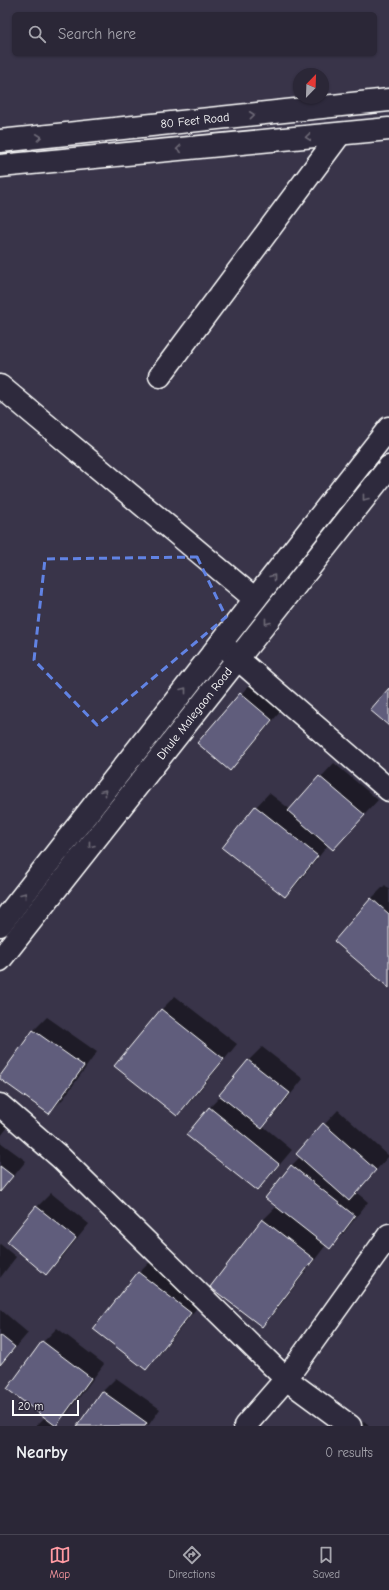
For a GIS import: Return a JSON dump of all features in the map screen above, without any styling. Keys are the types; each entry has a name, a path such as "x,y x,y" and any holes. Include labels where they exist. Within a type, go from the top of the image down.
{"main road":[{"name":"80 Feet Road","path":"0,141 389,100"},
{"path":"0,166 389,129"},
{"path":"160,376 340,134"},
{"path":"0,386 256,599"},
{"path":"0,925 389,428"},
{"name":"Dhule Malegaon Road","path":"0,960 389,467"},
{"path":"221,643 389,790"},
{"path":"0,1104 61,1158 286,1379 350,1426"},
{"path":"245,1426 286,1379 389,1235"}],"highlighted area":[{"path":"197,557 226,617 97,725 34,660 45,559"}],"building":[{"path":"389,688 389,726 370,710"},
{"path":"240,693 272,720 230,771 197,743"},
{"path":"319,776 365,815 333,850 288,811"},
{"path":"255,806 318,856 285,897 222,848"},
{"path":"371,898 389,914 389,988 334,941"},
{"path":"161,1009 224,1059 177,1116 114,1066"},
{"path":"33,1030 84,1066 49,1114 0,1079 0,1076"},
{"path":"248,1060 290,1093 262,1129 219,1095"},
{"path":"209,1107 279,1164 257,1191 186,1135"},
{"path":"323,1123 376,1170 349,1201 296,1154"},
{"path":"291,1165 355,1216 330,1249 265,1198"},
{"path":"0,1166 13,1176 0,1192"},
{"path":"36,1206 76,1238 46,1275 7,1242"},
{"path":"262,1219 314,1259 262,1327 210,1287"},
{"path":"138,1272 191,1313 146,1370 93,1329"},
{"path":"0,1335 15,1347 0,1365"},
{"path":"42,1341 91,1378 56,1426 7,1389"},
{"path":"102,1391 147,1423 145,1426 77,1426"}]}
